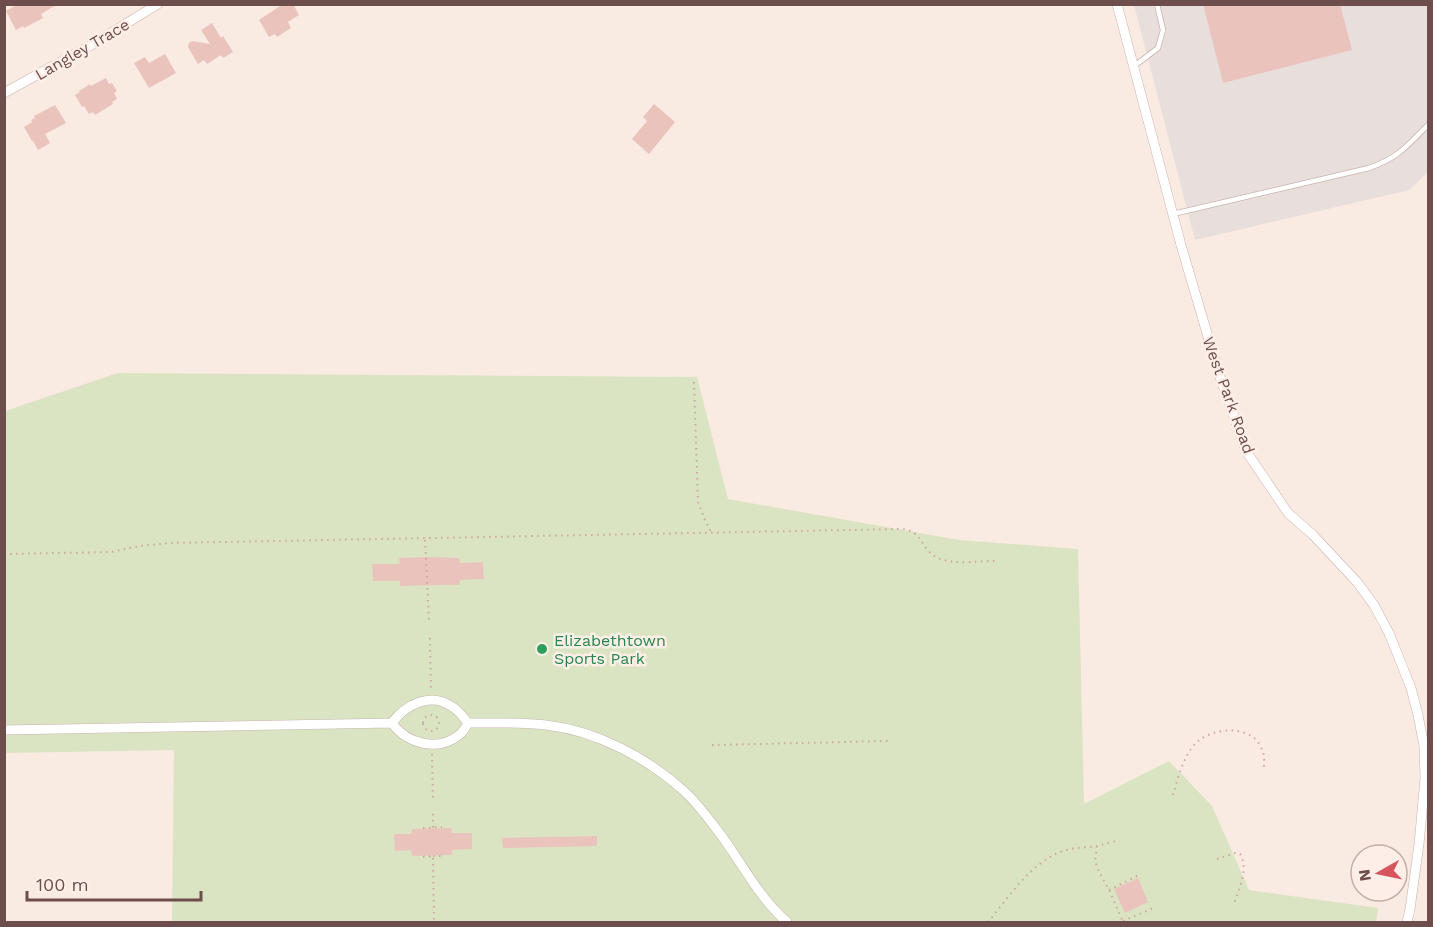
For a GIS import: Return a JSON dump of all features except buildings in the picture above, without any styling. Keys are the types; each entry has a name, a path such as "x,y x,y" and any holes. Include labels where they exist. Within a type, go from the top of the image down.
{"street":[{"name":"Langley Trace","path":"4,93 93,44 159,4"},
{"name":"West Park Road","path":"1117,4 1173,214 1219,374 1246,451 1288,513 1313,535 1374,605 1389,633 1412,688 1424,746 1425,778 1419,844 1407,922"},
{"path":"392,723 398,715 417,702 431,700 451,706 460,712 468,723"},
{"path":"392,723 406,737 426,744 439,744 460,734 468,723"},
{"path":"4,730 392,723"},
{"path":"468,723 546,725 573,730 619,747 648,763 687,794 701,810 762,895 787,922"}],"lane":[{"path":"1133,68 1158,48 1163,30 1157,4"},
{"path":"1173,214 1385,163 1398,155 1428,125"}],"path":[{"path":"694,382 698,502 712,534"},
{"path":"4,555 111,552 170,543 911,530 918,535 930,554 939,559 950,562 996,561"},
{"path":"425,539 429,621"},
{"path":"430,638 431,696"},
{"path":"429,716 434,716 438,720 435,730 428,730 424,726 425,719 429,716"},
{"path":"1173,795 1184,762 1195,744 1207,734 1224,731 1240,732 1254,738 1265,758 1264,770"},
{"path":"712,745 888,741"},
{"path":"431,748 433,802"},
{"path":"433,814 433,828"},
{"path":"423,828 441,827"},
{"path":"988,922 1010,894 1043,862 1060,852 1119,840"},
{"path":"1097,846 1095,861 1123,922 1156,907"},
{"path":"1216,859 1235,853 1240,854 1243,860 1242,881 1234,904"},
{"path":"433,856 434,922"},
{"path":"423,857 442,856"},
{"path":"1108,890 1141,874"}],"shaded area":[{"path":"1134,5 1428,5 1428,172 1409,190 1195,240"}],"green space":[{"name":"Elizabethtown Sports Park","path":"118,373 697,377 728,499 959,540 1078,549 1084,804 1169,761 1212,806 1249,890 1378,908 1376,922 172,922 174,750 5,753 5,411"}],"place":[{"name":"Elizabethtown Sports Park","path":"542,649"}]}
